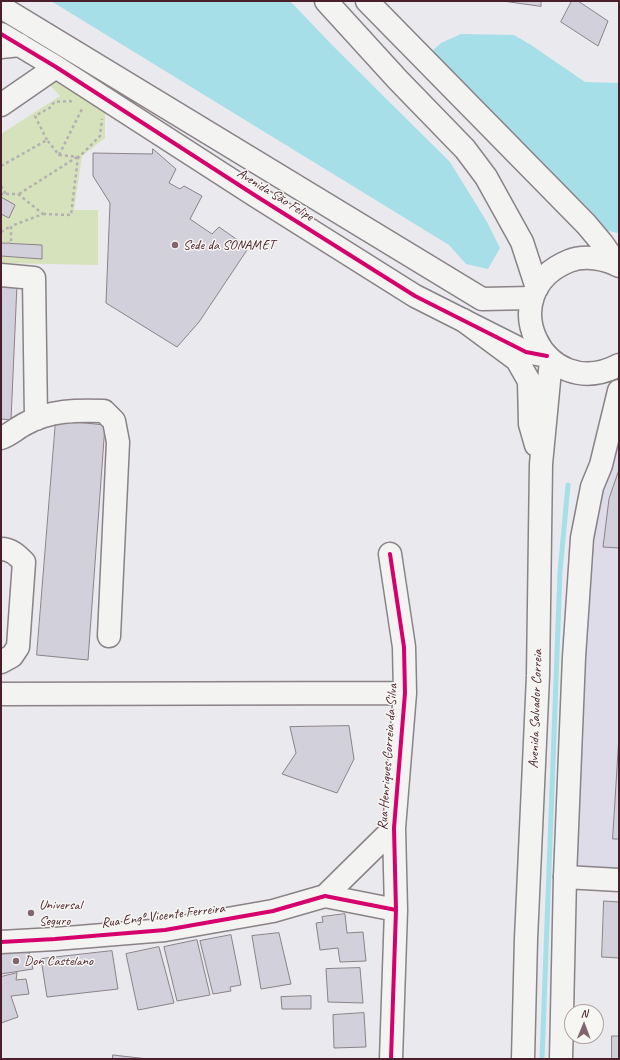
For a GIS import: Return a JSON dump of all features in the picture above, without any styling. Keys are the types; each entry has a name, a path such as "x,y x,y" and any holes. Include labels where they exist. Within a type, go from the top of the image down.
{"main road":[{"path":"326,1 398,80 465,149 486,177 522,242 535,293"},
{"path":"367,1 586,224 618,266"},
{"name":"Avenida São Felipe","path":"1,7 482,299 535,293"},
{"name":"Avenida São Felipe","path":"1,34 10,46 56,66 256,196 415,296 526,352 549,358"},
{"path":"1,105 56,66"},
{"path":"618,266 606,260 595,258 583,258 561,264 543,278 535,293 530,309 531,329 535,339 549,358 569,370 584,373 599,373 619,365"},
{"path":"1,275 34,278 36,419"},
{"path":"463,320 517,360 529,381 530,424 541,464"},
{"name":"Avenida Salvador Correia","path":"523,1059 526,931 538,676 541,464 549,358"},
{"path":"561,1059 574,657 582,538 592,487 601,465 619,391"},
{"path":"1,438 36,419 71,410 104,411 114,421 118,442 109,636"},
{"path":"601,465 619,435"},
{"path":"1,549 6,549 17,554 24,562 18,647 12,656 1,662"},
{"name":"Rua Henriques Correia da Silva","path":"390,554 404,647 405,693 394,828 396,910 391,1059"},
{"path":"1,694 405,693"},
{"path":"325,896 394,828"},
{"path":"566,878 619,880"},
{"path":"325,896 396,910"},
{"name":"Rua Engº Vicente Ferreira","path":"1,942 165,930 273,911 325,896"}],"path":[{"path":"76,104 70,101 54,102 51,107 35,116 47,140 59,155 78,157"},
{"path":"59,155 82,107 89,110"},
{"path":"1,194 18,194 79,157 100,136 103,115"},
{"path":"1,166 47,140"},
{"path":"1,232 11,226 43,214 71,215 78,157"},
{"path":"1,186 6,194"},
{"path":"18,194 43,214"},
{"path":"1,243 11,244 11,226"}],"shaded area":[{"path":"619,437 619,880 565,877 582,538"}],"green space":[{"path":"59,81 105,108 105,138 82,156 74,210 98,210 98,265 1,263 1,134 60,96 48,83"}],"water":[{"path":"51,1 290,1 335,48 450,162 487,222 500,248 488,269 466,264 449,245"},
{"path":"461,34 514,35 585,82 619,83 619,231 617,233 605,230 431,52 441,43"}],"building":[{"path":"503,1 541,1 541,6"},
{"path":"572,1 578,1 608,21 598,46 561,22"},
{"name":"Sede da SONAMET","path":"153,149 176,169 169,183 180,189 184,186 202,196 190,219 212,234 219,227 239,241 247,250 199,322 177,347 106,303 110,203 93,176 93,153 152,154"},
{"path":"1,197 15,205 9,218 1,214"},
{"path":"1,243 42,245 42,259 1,256"},
{"path":"1,283 17,284 11,420 1,419"},
{"path":"56,420 105,425 88,660 37,655"},
{"path":"619,470 619,548 603,547 609,499"},
{"path":"349,726 354,759 337,793 282,774 296,753 290,727"},
{"path":"619,736 619,839 613,839"},
{"path":"604,901 619,902 619,958 602,957"},
{"path":"345,914 347,933 363,932 366,961 340,962 338,948 320,950 316,923 323,922 322,917"},
{"path":"279,933 291,984 261,989 252,936"},
{"path":"231,935 241,985 230,987 231,991 213,994 200,941"},
{"path":"197,940 210,995 177,1001 164,947"},
{"path":"159,947 174,1003 138,1010 126,954"},
{"path":"112,951 118,989 47,997 41,959"},
{"name":"Don Castelano","path":"29,952 33,969 1,974 1,953"},
{"path":"360,968 363,1003 328,1002 326,969"},
{"path":"17,973 16,980 26,979 29,994 11,996 18,1017 1,1023 1,977"},
{"path":"311,996 311,1009 282,1009 281,997"},
{"path":"364,1013 366,1047 334,1048 333,1015"},
{"path":"612,1036 619,1036 619,1059 612,1059"},
{"path":"113,1055 148,1059 113,1059"}],"waterway":[{"path":"542,1059 560,572 568,485"}],"cycle path":[{"path":"1,34 56,67 256,196 415,296 526,352 547,356"},
{"path":"390,554 404,647 405,693 394,828 396,910 391,1059"},
{"path":"1,942 165,930 273,911 325,896 396,910"}],"place":[{"name":"Sede da SONAMET","path":"175,245"},
{"name":"Universal Seguro","path":"31,913"},
{"name":"Don Castelano","path":"16,961"}]}
